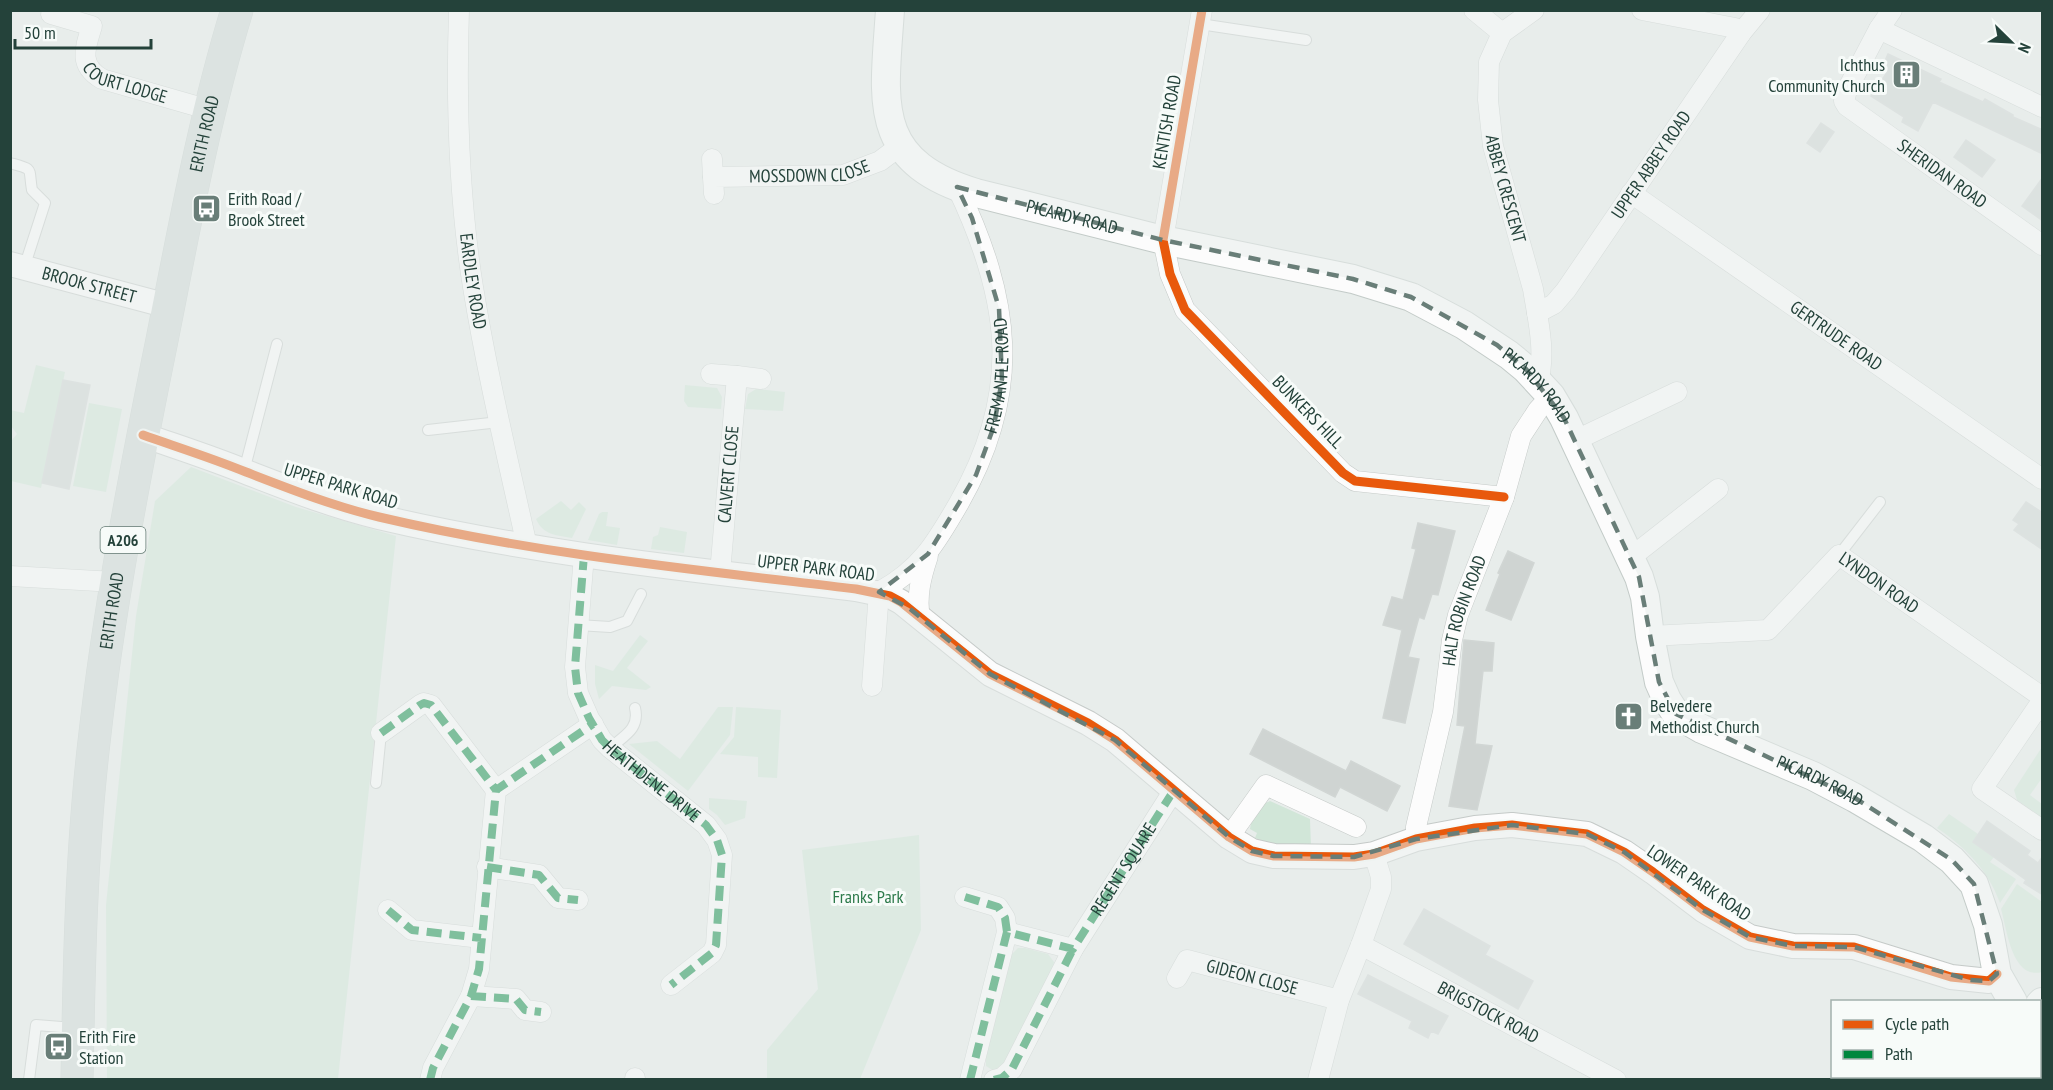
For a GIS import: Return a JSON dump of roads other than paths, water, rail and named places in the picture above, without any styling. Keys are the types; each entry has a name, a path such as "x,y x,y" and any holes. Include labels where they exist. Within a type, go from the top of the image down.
{"main road":[{"name":"ERITH ROAD","path":"76,1080 81,913 94,744 115,582 168,306 210,110 237,10"},
{"name":"PICARDY ROAD","path":"890,10 885,92 891,122 900,146 911,161 931,176 957,187 1163,240 1353,279 1411,297 1497,345 1526,369 1544,389 1564,418 1639,577 1645,597 1659,682 1666,700 1676,714 1702,729 1834,787 1923,838 1952,860 1974,884 1986,918 1997,974 2012,1000"}],"street":[{"name":"EARDLEY ROAD","path":"459,10 460,138 467,240 475,297 499,422 527,546"},
{"path":"1474,10 1502,33 1534,10"},
{"path":"1642,10 1735,28 1741,33"},
{"name":"UPPER ABBEY ROAD","path":"1537,313 1554,304 1566,290 1741,33 1760,10"},
{"path":"1892,10 1879,29 2043,107"},
{"name":"COURT LODGE","path":"51,15 92,26 85,57 94,74 102,79 210,110"},
{"name":"KENTISH ROAD","path":"1163,240 1201,17"},
{"name":"SHERIDAN ROAD","path":"1879,29 1847,90 1844,101 1851,109 2043,245"},
{"name":"ABBEY CRESCENT","path":"1502,33 1489,62 1490,123 1493,146 1533,289 1544,389"},
{"name":"MOSSDOWN CLOSE","path":"713,177 843,175 880,161 900,146"},
{"name":"FREMANTLE ROAD","path":"879,592 904,578 928,554 976,475 994,426 1002,379 1002,344 994,280 985,251 957,187"},
{"name":"GERTRUDE ROAD","path":"1631,193 2043,480"},
{"name":"BUNKERS HILL","path":"1163,240 1170,274 1185,310 1343,473 1355,481 1504,497"},
{"name":"BROOK STREET","path":"17,266 168,306"},
{"path":"711,374 761,379"},
{"name":"CALVERT CLOSE","path":"720,573 737,376"},
{"name":"HALT ROBIN ROAD","path":"1416,839 1416,827 1443,712 1452,640 1458,615 1504,497 1521,436 1538,410 1544,389"},
{"path":"1574,441 1677,392"},
{"name":"UPPER PARK ROAD","path":"143,435 306,496 378,517 477,538 584,555 879,592 901,602 990,674 1088,723 1115,740 1229,837 1252,851 1274,856 1334,858 1374,854 1416,839"},
{"path":"1630,558 1718,489"},
{"name":"FREMANTLE ROAD","path":"920,618 917,604 918,593 928,554"},
{"name":"HEATHDENE DRIVE","path":"584,555 575,668 578,693 602,740 706,825 717,840 722,855 716,945 712,953 671,985"},
{"name":"LYNDON ROAD","path":"1650,636 1767,630 1839,555 2043,699"},
{"path":"10,576 115,582"},
{"path":"872,686 879,592"},
{"path":"2043,699 1982,789 2043,830"},
{"path":"381,734 420,705 424,703 431,705 496,790 479,969 471,996 433,1068 430,1080"},
{"path":"496,790 593,724"},
{"path":"1229,837 1266,785 1356,827"},
{"name":"REGENT SQUARE","path":"994,1080 1002,1078 1012,1069 1073,949 1174,790"},
{"name":"LOWER PARK ROAD","path":"1416,839 1475,828 1512,825 1587,834 1624,852 1703,910 1750,937 1793,946 1854,947 1951,977 1970,980 1989,981 1997,974"},
{"path":"1318,1080 1339,1000 1381,889 1381,877 1374,854"},
{"path":"487,867 539,874 558,898 578,900"},
{"path":"965,897 998,907 1005,918 1007,932 973,1079"},
{"path":"388,910 412,930 481,938"},
{"path":"1007,932 1073,949"},
{"name":"BRIGSTOCK ROAD","path":"1361,945 1616,1080"},
{"name":"GIDEON CLOSE","path":"1177,978 1187,960 1339,1000"},
{"path":"471,996 516,999 525,1010 541,1012"}],"lane":[{"path":"1201,17 1306,40"},
{"path":"10,163 29,168 32,190 45,203 17,266"},
{"path":"244,471 277,344"},
{"path":"428,430 499,422"},
{"path":"1839,555 1880,502"},
{"path":"578,625 610,627 627,621 640,594"},
{"path":"610,748 635,726 637,717 635,708"},
{"path":"376,783 381,734"},
{"path":"29,1080 36,1025 77,1029"}],"place":[{"name":"Ichthus Community Church","path":"1906,75"},
{"name":"Erith Road / Brook Street","path":"207,209"},
{"name":"Belvedere Methodist Church","path":"1629,716"},
{"name":"Erith Fire Station","path":"58,1047"}],"park label":[{"name":"Franks Park","path":"868,897"}]}
